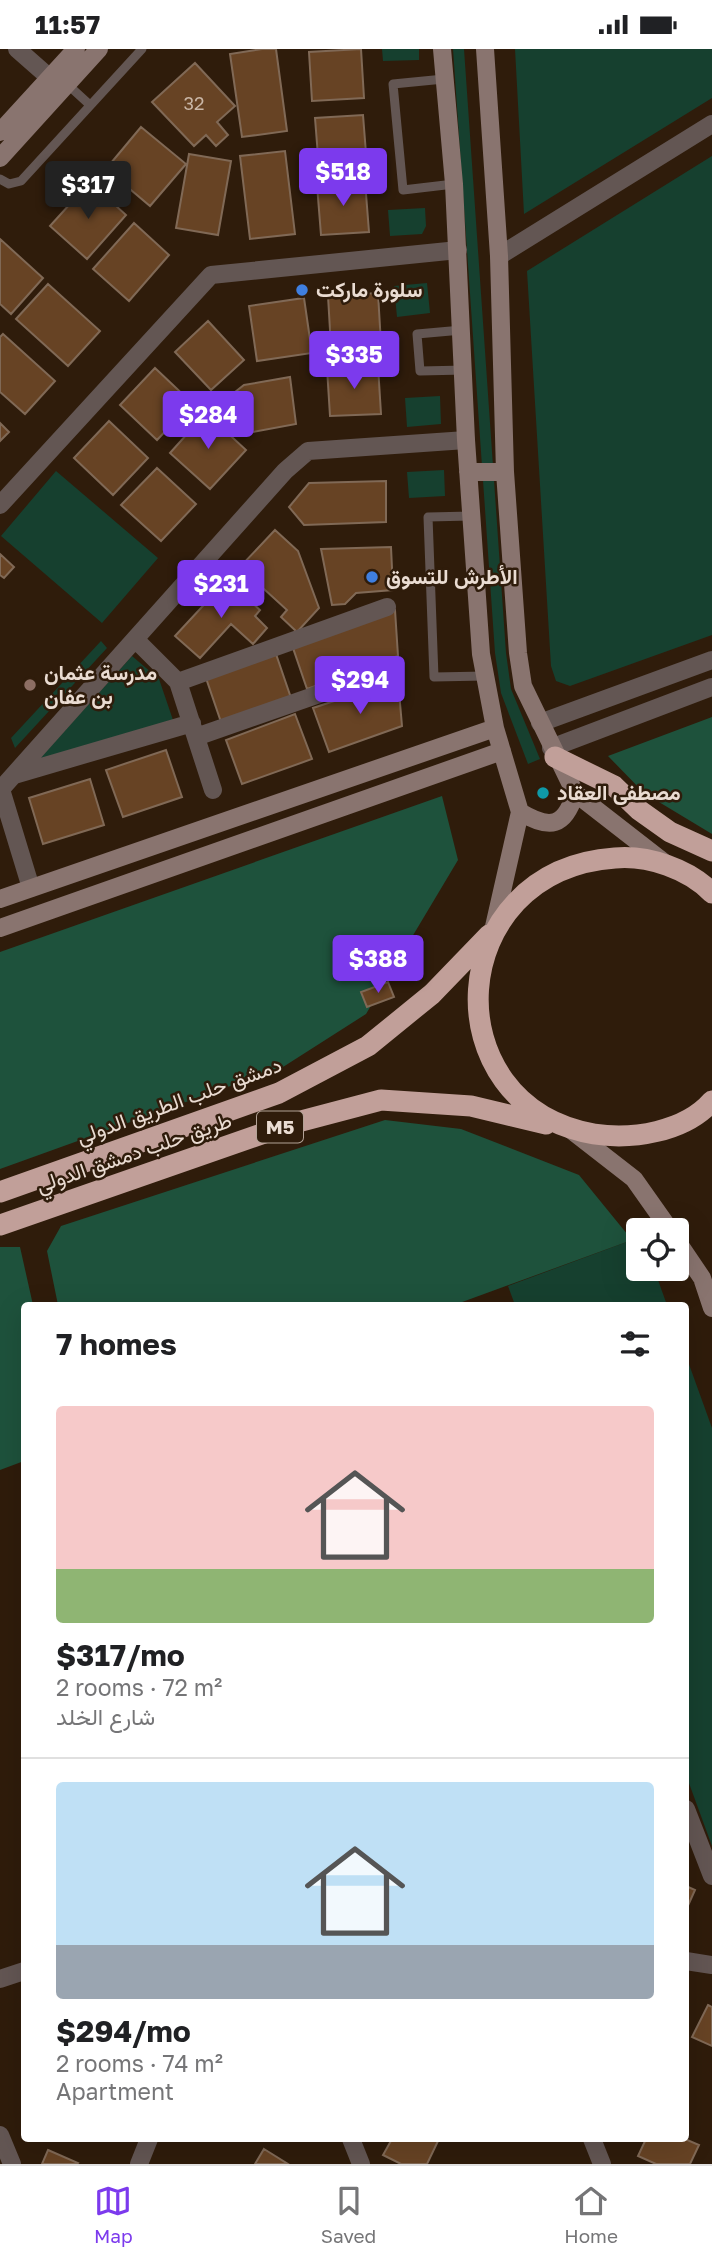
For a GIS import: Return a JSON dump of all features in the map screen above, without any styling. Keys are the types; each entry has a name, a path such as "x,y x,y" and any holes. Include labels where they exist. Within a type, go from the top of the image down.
{"highway":[{"path":"553,752 614,786 639,810 670,832 712,851"},
{"path":"571,1130 529,1106 497,1070 479,1025 478,977 493,931 517,898 550,874 588,859 629,857 712,875"},
{"path":"669,866 712,893"},
{"name":"دمشق حلب الطريق الدولي","path":"0,1192 279,1093 368,1046 432,994 493,931"},
{"name":"طريق حلب دمشق الدولي","path":"0,1225 290,1124 380,1100 471,1106 571,1130 618,1138 665,1130 712,1101"}],"main road":[{"path":"0,158 59,81 76,49"},
{"path":"0,132 99,49"},
{"path":"442,49 454,184 468,473 485,676 495,728 520,813 493,931"},
{"path":"485,49 499,256 505,473 518,653 523,686 575,793 669,866"},
{"path":"468,473 505,473"},
{"path":"0,899 495,728"},
{"path":"0,928 502,751"},
{"path":"520,813 536,822 550,824 562,820 570,811 575,793"},
{"path":"571,1130 634,1179 662,1218"},
{"path":"689,1259 702,1278 712,1308"}],"street":[{"path":"17,49 59,81"},
{"path":"499,256 712,124"},
{"path":"0,505 211,275 458,250"},
{"path":"5,783 285,471 308,451 466,439"},
{"path":"178,682 387,607"},
{"path":"135,639 178,682 213,790"},
{"path":"540,723 712,660"},
{"path":"5,783 194,730 394,669"},
{"path":"553,752 712,687"},
{"path":"5,783 31,888"},
{"path":"689,1817 712,1876"},
{"path":"689,1961 712,1965"},
{"path":"0,1979 21,1972"},
{"path":"0,2135 12,2164"},
{"path":"139,2164 148,2142"},
{"path":"352,2142 361,2164"},
{"path":"593,2142 602,2164"}],"lane":[{"path":"0,179 9,184 21,181 142,49"},
{"path":"444,79 393,84 403,190 454,184"},
{"path":"59,81 90,105"},
{"path":"462,330 417,334 420,371 465,370"},
{"path":"471,516 428,517 434,677 485,676"}],"green space":[{"path":"382,49 419,49 419,60 383,61"},
{"path":"453,49 464,49 506,653 511,689 540,759 528,764 501,693 495,653"},
{"path":"515,49 712,49 712,98 524,214"},
{"path":"712,156 712,635 570,686 556,681 551,666 527,271"},
{"path":"425,208 426,226 422,234 390,236 388,210"},
{"path":"427,283 430,313 397,317 394,286"},
{"path":"440,396 441,424 407,427 405,398"},
{"path":"444,470 445,496 409,498 407,472"},
{"path":"56,471 158,558 102,623 1,536"},
{"path":"101,641 107,648 15,748 11,738"},
{"path":"132,656 159,679 173,720 33,766"},
{"path":"712,717 712,834 644,793 608,756"},
{"path":"442,796 458,860 366,1014 283,1067 0,1169 0,952"},
{"path":"385,1120 461,1129 579,1175 626,1233 626,1242 462,1302 57,1302 47,1251 61,1226"},
{"path":"626,1242 626,1281 658,1281 666,1302 514,1302 508,1286"},
{"path":"0,1247 20,1247 32,1302 21,1302 21,1462 0,1470"},
{"path":"689,1364 712,1428 712,1846 689,1783"}],"building":[{"path":"276,49 287,131 242,137 230,54"},
{"path":"361,49 364,98 312,101 309,52"},
{"path":"195,63 235,106 217,122 228,135 216,146 206,135 194,146 152,102"},
{"path":"363,115 367,166 319,169 315,118"},
{"path":"141,127 186,164 150,206 106,169"},
{"path":"285,151 295,234 250,239 240,156"},
{"path":"189,154 231,161 218,235 176,228"},
{"path":"365,181 369,232 321,235 317,185"},
{"path":"90,182 126,215 87,259 50,226"},
{"path":"134,223 169,255 129,301 93,269"},
{"path":"0,239 43,278 11,314 0,304"},
{"path":"48,284 100,331 68,366 16,319"},
{"path":"378,293 381,344 331,347 328,296"},
{"path":"304,298 312,353 257,361 249,306"},
{"path":"208,321 244,360 211,390 175,352"},
{"path":"3,334 55,381 25,414 0,392 0,337"},
{"path":"378,366 381,414 330,416 327,368"},
{"path":"155,368 192,403 157,440 120,405"},
{"path":"290,377 296,424 253,432 216,407 244,385"},
{"path":"206,413 246,450 210,489 170,453"},
{"path":"109,421 148,458 113,495 74,458"},
{"path":"0,423 9,432 0,441"},
{"path":"157,468 196,504 161,541 121,505"},
{"path":"386,481 386,522 304,525 289,507 309,483"},
{"path":"275,530 298,551 319,608 297,632 281,617 287,610 240,567"},
{"path":"391,547 393,590 356,593 345,604 332,605 321,549"},
{"path":"0,554 14,567 4,578 0,575"},
{"path":"227,580 260,610 255,616 267,628 253,644 231,624 200,658 175,636"},
{"path":"395,610 398,656 307,689 292,645"},
{"path":"276,654 291,698 221,722 206,678"},
{"path":"398,680 402,726 329,752 313,708"},
{"path":"295,714 312,759 242,784 226,740"},
{"path":"166,750 182,797 123,817 106,770"},
{"path":"90,779 104,825 43,844 29,798"},
{"path":"388,982 394,997 367,1007 361,992"},
{"path":"689,1887 695,1890 689,1903"},
{"path":"708,2005 712,2007 712,2046 692,2037"},
{"path":"689,2141 699,2145 690,2164 656,2164 638,2156 645,2142"},
{"path":"390,2142 438,2142 427,2164 401,2164 383,2155"},
{"path":"264,2149 288,2164 255,2164"},
{"path":"48,2150 78,2163 42,2164"}],"place":[{"name":"سلورة ماركت","path":"302,290"},
{"name":"الأطرش للتسوق","path":"372,577"},
{"name":"مدرسة عثمان بن عفان","path":"30,685"},
{"name":"مصطفى العقاد","path":"543,793"}]}
